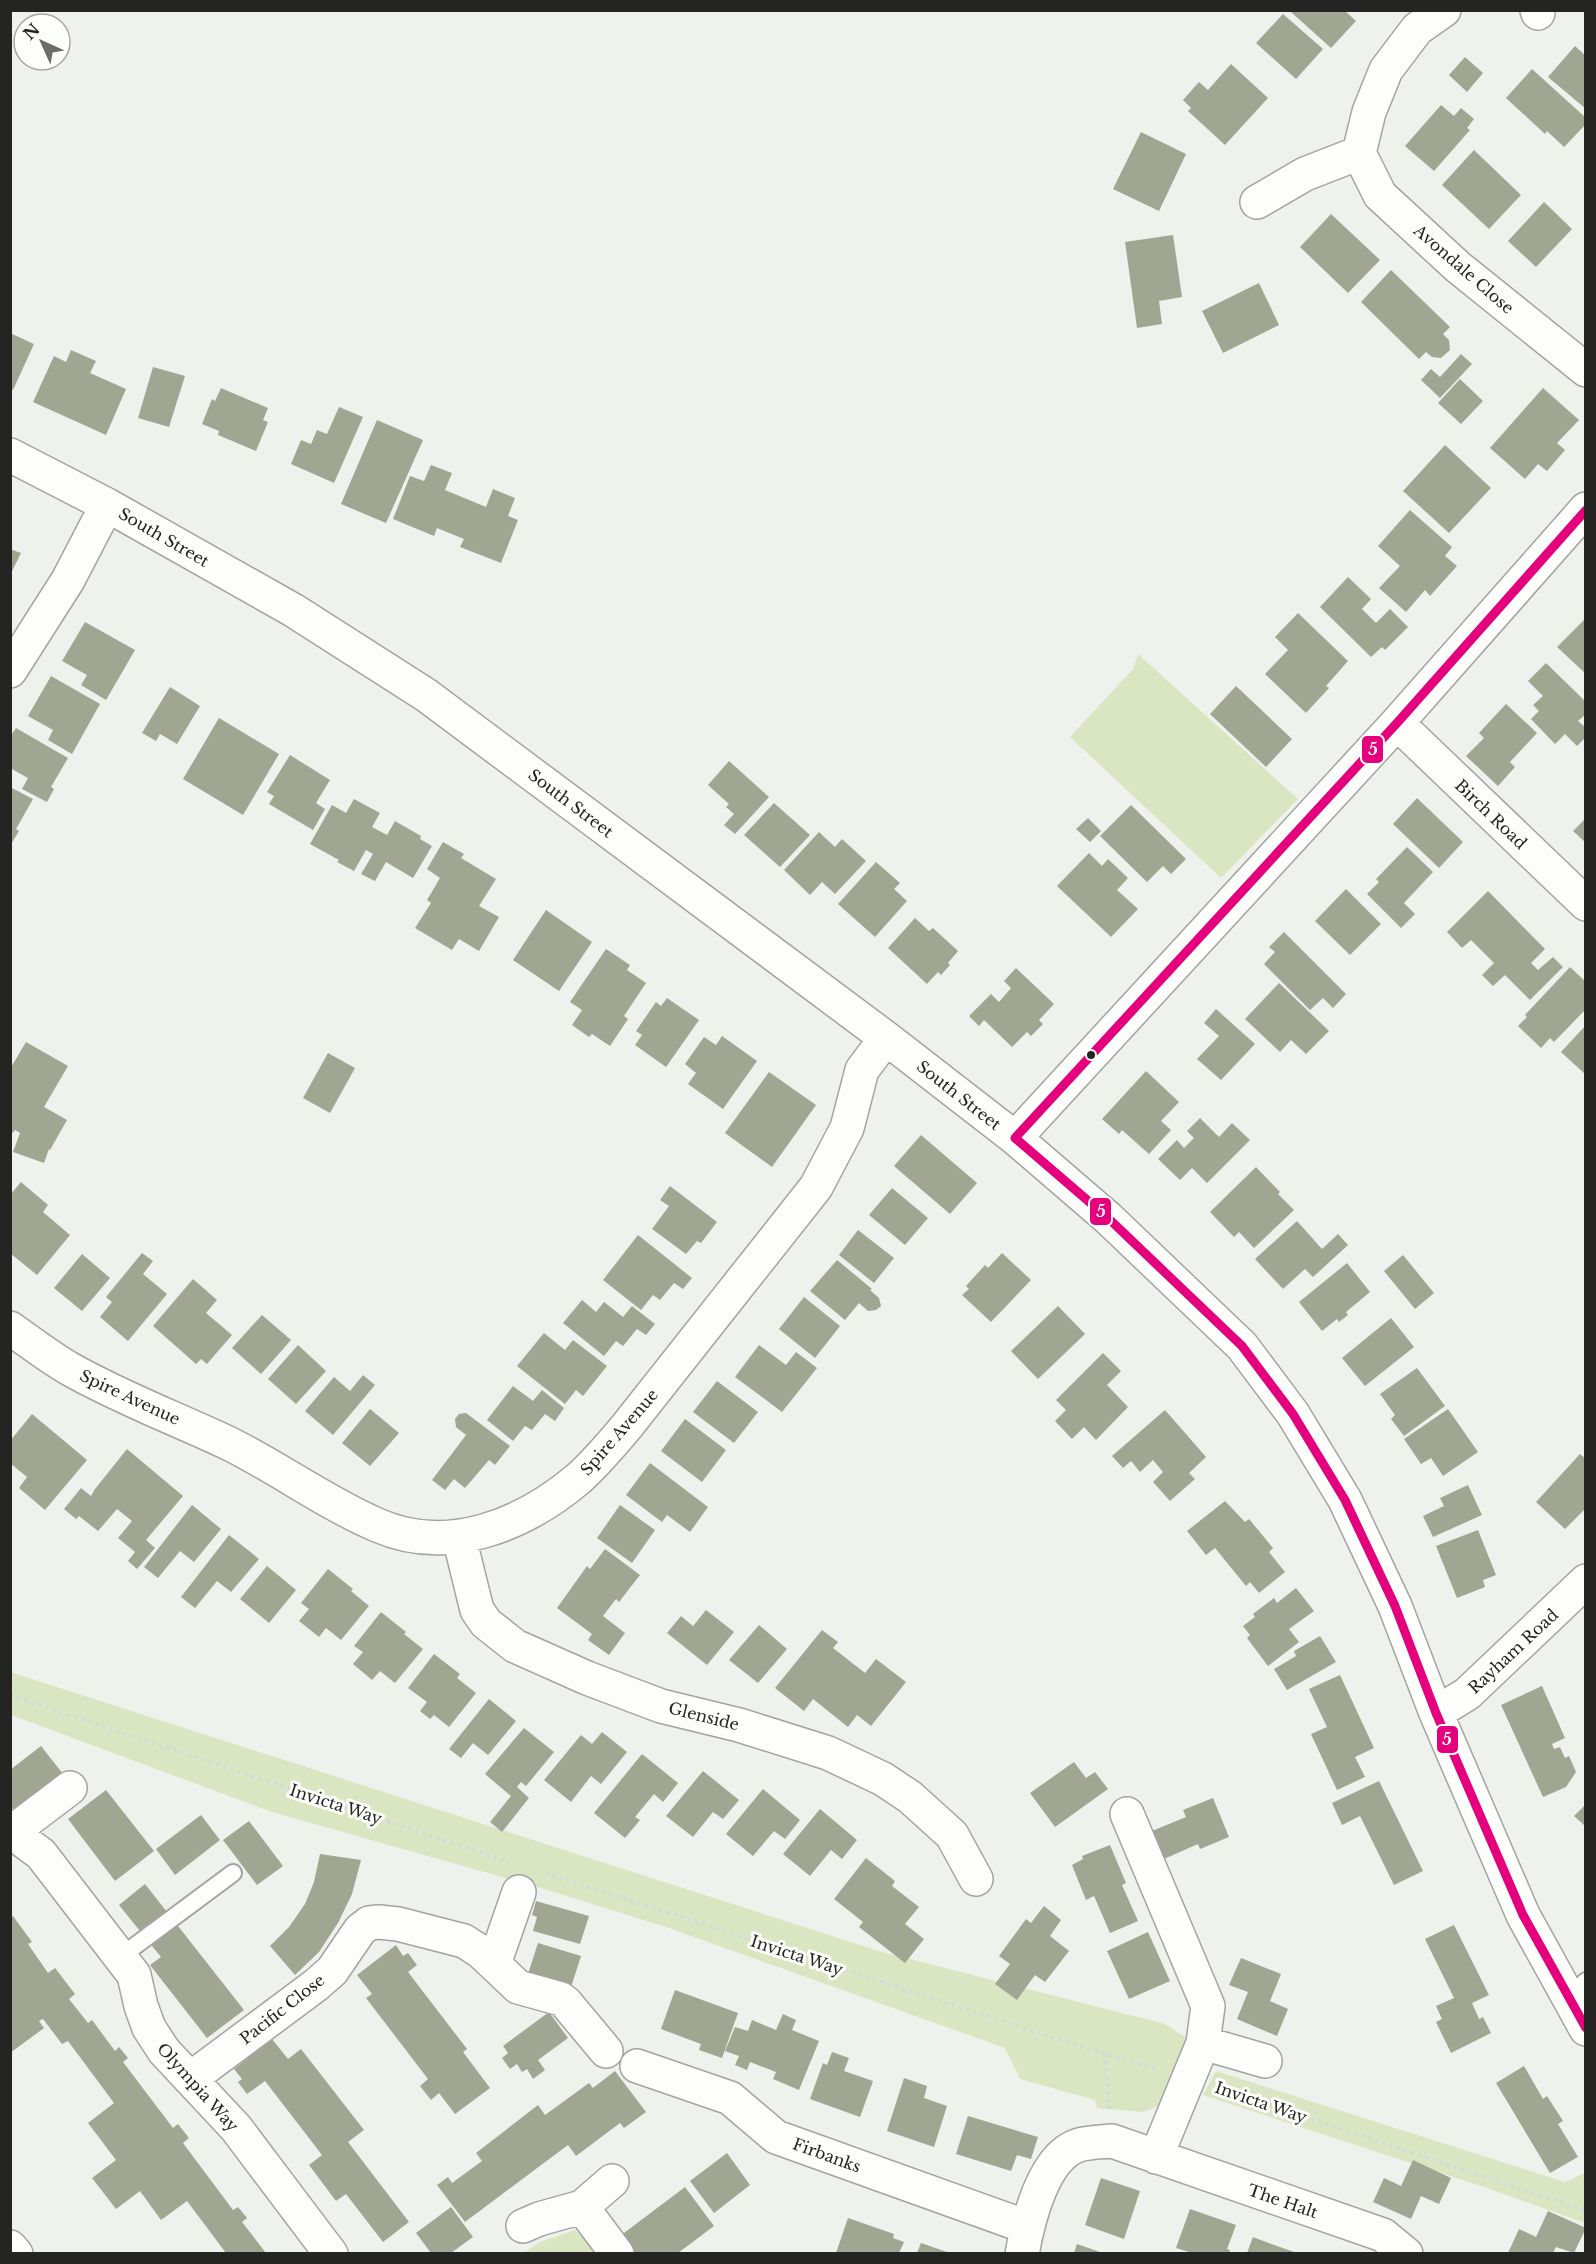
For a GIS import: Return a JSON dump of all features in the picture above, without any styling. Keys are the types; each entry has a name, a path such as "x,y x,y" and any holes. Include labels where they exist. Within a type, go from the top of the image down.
{"street":[{"path":"1257,202 1305,174 1359,153 1369,112 1386,70 1417,29 1444,10"},
{"name":"Avondale Close","path":"1359,153 1380,195 1458,267 1586,370"},
{"name":"South Street","path":"10,455 107,505 322,628 426,695 886,1038 1015,1138 1108,1218 1242,1346 1293,1414 1350,1510 1395,1606 1436,1713 1523,1915 1577,1990 1586,2029"},
{"path":"10,671 68,580 107,505"},
{"path":"1015,1138 1397,723 1586,509"},
{"name":"Birch Road","path":"1397,723 1586,904"},
{"name":"Spire Avenue","path":"10,1328 70,1369 233,1446 348,1512 378,1526 434,1539 487,1531 548,1500 577,1479 604,1453 816,1187 847,1128 862,1070 886,1038"},
{"name":"Glenside","path":"459,1537 477,1610 486,1623 515,1646 586,1678 661,1706 740,1725 828,1753 883,1779 910,1797 952,1835 976,1879"},
{"name":"Rayham Road","path":"1436,1713 1467,1694 1586,1581"},
{"name":"Olympia Way","path":"70,1788 11,1831 41,1854 134,1975 141,2006 155,2039 164,2052 236,2128 332,2253"},
{"path":"1127,1814 1208,2006 1203,2043 1156,2157"},
{"path":"494,1964 524,1876"},
{"name":"Pacific Close","path":"190,2079 316,1985 332,1971 360,1930 369,1923 379,1922 398,1924 464,1941 482,1952 518,1988 561,1999 606,2050"},
{"path":"1203,2043 1265,2061"},
{"name":"Firbanks","path":"638,2066 730,2098 776,2137 1025,2240"},
{"name":"The Halt","path":"1025,2240 1043,2184 1057,2160 1077,2145 1112,2141 1383,2235 1406,2253"},
{"path":"523,2226 582,2207 612,2181"},
{"path":"582,2207 617,2253"},
{"path":"10,2247 16,2253"}],"lane":[{"path":"120,1957 233,1873"}],"path":[{"name":"Invicta Way","path":"10,1695 524,1876 1187,2078 1586,2211"},
{"path":"1105,2054 1112,2141"}],"green space":[{"path":"1138,654 1298,799 1221,878 1070,737 1133,669"},
{"path":"10,1672 882,1952 1165,2024 1188,2039 1161,2105 1143,2112 1097,2108 1095,2100 1020,2079 1005,2048 666,1927 541,1888 272,1812 11,1715"},
{"path":"1216,2071 1565,2182 1585,2173 1585,2223 1490,2189 1203,2095"},
{"path":"575,2230 587,2240 597,2254 522,2254 540,2242"}],"building":[{"path":"1293,10 1344,10 1356,21 1331,48 1291,12"},
{"path":"1283,14 1323,49 1296,79 1256,43"},
{"path":"1575,46 1586,56 1586,109 1548,77"},
{"path":"1465,57 1483,73 1467,92 1449,75"},
{"path":"1231,64 1268,98 1225,145 1188,111 1191,108 1183,100 1199,82 1208,90"},
{"path":"1532,69 1586,118 1586,124 1564,147 1547,131 1545,134 1506,98"},
{"path":"1441,105 1454,116 1461,108 1474,119 1467,128 1470,130 1434,171 1405,146"},
{"path":"1141,132 1186,154 1159,211 1113,189"},
{"path":"1474,150 1521,195 1489,229 1442,185"},
{"path":"1544,202 1572,229 1536,267 1508,241"},
{"path":"1331,214 1380,260 1348,293 1300,247"},
{"path":"1173,235 1182,297 1159,301 1162,324 1137,328 1125,242"},
{"path":"1391,270 1450,327 1443,334 1449,340 1450,350 1441,358 1432,357 1426,352 1419,359 1361,302"},
{"path":"1259,283 1279,325 1223,353 1202,311"},
{"path":"10,333 34,344 13,390 10,388"},
{"path":"71,350 96,361 90,373 126,389 106,435 33,402 54,356 66,362"},
{"path":"1461,354 1472,364 1440,398 1421,380 1431,369 1440,377"},
{"path":"153,367 185,376 169,427 138,418"},
{"path":"1460,379 1483,401 1461,424 1438,403"},
{"path":"221,388 268,408 263,420 268,422 256,451 218,435 219,431 202,424 212,399 215,401"},
{"path":"1543,388 1579,420 1557,443 1565,450 1547,471 1538,464 1525,479 1490,448"},
{"path":"339,407 363,417 334,483 291,464 301,440 311,444 317,430 327,434"},
{"path":"377,420 423,440 386,523 341,504"},
{"path":"1445,445 1491,488 1449,533 1403,491"},
{"path":"431,465 452,473 445,490 486,507 493,489 515,498 508,516 518,520 501,563 460,547 464,539 437,528 434,536 393,519 410,476 424,481"},
{"path":"1410,510 1452,547 1445,556 1457,566 1430,596 1425,590 1406,612 1379,588 1400,566 1378,546"},
{"path":"10,549 21,553 10,575"},
{"path":"1348,577 1371,599 1362,609 1376,623 1390,609 1408,627 1385,650 1382,647 1371,657 1320,607"},
{"path":"1298,613 1348,661 1326,686 1329,688 1306,713 1265,674 1288,650 1275,637"},
{"path":"1586,618 1586,674 1557,647"},
{"path":"85,622 135,650 106,700 81,685 87,675 62,661"},
{"path":"1546,663 1586,702 1586,714 1578,721 1586,728 1586,737 1577,746 1565,734 1555,744 1531,719 1539,711 1533,705 1543,696 1528,681"},
{"path":"51,676 100,704 72,754 48,740 53,730 28,716"},
{"path":"1236,686 1292,739 1266,767 1210,714"},
{"path":"170,687 200,706 177,744 160,734 156,741 142,733"},
{"path":"1506,704 1537,733 1510,762 1515,767 1498,786 1466,756 1484,738 1479,733"},
{"path":"219,718 279,754 243,815 183,779"},
{"path":"16,728 68,758 51,787 54,789 47,802 22,789 28,778 10,768 10,737"},
{"path":"290,755 330,780 316,803 325,809 313,830 269,804 274,796 267,792"},
{"path":"729,761 769,797 735,834 724,825 734,814 726,807 729,804 708,785"},
{"path":"10,787 33,799 16,829 19,831 10,846"},
{"path":"1417,798 1463,842 1439,868 1393,824"},
{"path":"354,799 380,813 372,827 387,835 395,821 421,836 420,839 432,846 413,878 386,862 375,881 361,874 373,854 366,850 354,871 310,844 332,805 346,813"},
{"path":"774,803 810,835 780,867 744,835"},
{"path":"1131,805 1186,859 1171,874 1163,866 1147,882 1100,836"},
{"path":"1088,818 1101,831 1090,842 1076,829"},
{"path":"1586,818 1586,843 1573,831"},
{"path":"819,832 835,847 842,839 866,861 835,894 822,882 810,895 784,870"},
{"path":"443,842 464,854 461,858 496,879 479,906 499,917 479,951 459,939 452,950 415,928 431,903 427,900 440,878 427,869"},
{"path":"1407,847 1433,872 1404,903 1415,914 1401,928 1367,894 1379,882 1376,879"},
{"path":"1089,853 1102,866 1108,859 1128,878 1117,890 1138,909 1111,937 1057,886"},
{"path":"876,862 900,883 894,889 907,901 875,937 838,904"},
{"path":"1346,889 1381,924 1350,955 1315,921"},
{"path":"1488,891 1545,949 1531,963 1538,970 1553,957 1563,967 1530,1000 1505,975 1493,986 1482,975 1494,963 1471,940 1462,948 1447,932"},
{"path":"546,910 592,942 559,991 513,960"},
{"path":"915,918 929,931 933,928 958,951 941,975 938,972 927,984 888,948"},
{"path":"1284,932 1346,994 1333,1008 1323,998 1310,1010 1264,964 1275,952 1269,947"},
{"path":"606,949 630,965 627,970 646,983 624,1016 628,1019 610,1046 592,1034 589,1037 572,1025 582,1010 570,1002"},
{"path":"1570,967 1586,982 1586,1009 1554,1042 1550,1038 1541,1048 1518,1026 1527,1017 1525,1015"},
{"path":"1016,968 1054,1004 1039,1020 1043,1024 1031,1036 1027,1032 1012,1047 984,1020 979,1026 969,1016 991,994 999,1002 1011,988 1004,981"},
{"path":"1279,983 1329,1031 1306,1054 1291,1040 1280,1052 1245,1019"},
{"path":"667,998 699,1020 666,1067 635,1045 642,1035 636,1031 656,1002 661,1006"},
{"path":"1216,1009 1255,1044 1221,1080 1197,1059 1219,1036 1204,1023"},
{"path":"1586,1025 1586,1075 1561,1052"},
{"path":"722,1036 757,1061 723,1109 688,1084 696,1073 685,1064 704,1037 716,1045"},
{"path":"26,1042 68,1066 44,1107 67,1120 49,1149 44,1163 13,1152 20,1133 15,1130 10,1136 10,1069"},
{"path":"328,1053 355,1068 330,1113 303,1098"},
{"path":"1146,1071 1179,1102 1161,1121 1171,1130 1149,1154 1122,1130 1119,1134 1102,1119"},
{"path":"769,1072 816,1105 772,1167 725,1133"},
{"path":"1200,1118 1219,1137 1232,1123 1250,1140 1207,1183 1192,1168 1180,1180 1158,1159 1177,1140 1184,1148 1194,1138 1187,1131"},
{"path":"921,1135 977,1183 950,1214 894,1166"},
{"path":"1256,1167 1294,1210 1254,1248 1239,1232 1234,1237 1210,1212"},
{"path":"21,1182 48,1205 43,1212 70,1235 37,1275 10,1253 10,1195"},
{"path":"670,1186 717,1222 701,1243 697,1241 686,1254 652,1229 669,1206 660,1200"},
{"path":"892,1188 928,1218 905,1245 869,1215"},
{"path":"1297,1221 1322,1249 1338,1234 1348,1245 1313,1277 1305,1269 1283,1289 1255,1259"},
{"path":"858,1230 894,1258 874,1283 839,1255"},
{"path":"638,1235 692,1278 683,1289 674,1283 660,1300 653,1295 641,1310 603,1280"},
{"path":"142,1253 153,1261 143,1274 167,1294 128,1341 100,1317 112,1302 106,1297"},
{"path":"1002,1253 1031,1280 991,1322 962,1295 969,1289 966,1286 985,1265 988,1268"},
{"path":"82,1254 110,1278 82,1311 54,1288"},
{"path":"1403,1255 1434,1293 1415,1309 1384,1271"},
{"path":"837,1260 872,1289 870,1290 879,1298 881,1306 876,1310 868,1311 859,1303 845,1320 810,1291"},
{"path":"1347,1263 1370,1292 1346,1312 1348,1315 1339,1322 1337,1319 1322,1331 1299,1302"},
{"path":"193,1279 217,1300 206,1313 232,1335 207,1364 201,1359 196,1364 153,1326"},
{"path":"804,1297 840,1326 815,1358 779,1329"},
{"path":"582,1300 596,1312 604,1302 623,1317 632,1306 655,1324 646,1335 637,1329 623,1346 616,1341 604,1356 563,1323"},
{"path":"1058,1306 1085,1334 1038,1379 1011,1351"},
{"path":"262,1315 291,1340 261,1374 232,1348"},
{"path":"1391,1318 1414,1347 1365,1386 1342,1358"},
{"path":"544,1333 565,1350 573,1340 607,1366 583,1396 576,1390 565,1404 517,1366"},
{"path":"298,1345 326,1371 296,1404 268,1379"},
{"path":"759,1345 786,1365 796,1352 817,1368 782,1412 735,1377"},
{"path":"1103,1353 1121,1371 1107,1385 1128,1407 1096,1440 1084,1427 1072,1439 1055,1421 1066,1410 1056,1400"},
{"path":"1417,1368 1445,1406 1404,1436 1391,1419 1395,1415 1380,1394"},
{"path":"363,1375 375,1385 333,1435 305,1411 334,1377 350,1391"},
{"path":"717,1381 758,1412 734,1443 693,1412"},
{"path":"513,1386 533,1401 542,1390 564,1408 555,1421 545,1414 532,1430 525,1426 513,1441 487,1420"},
{"path":"370,1409 399,1433 370,1466 342,1443"},
{"path":"1448,1409 1478,1452 1443,1476 1431,1458 1421,1464 1404,1439"},
{"path":"1165,1410 1206,1457 1189,1473 1195,1479 1170,1501 1153,1482 1163,1472 1153,1460 1140,1472 1131,1461 1123,1468 1112,1456"},
{"path":"466,1413 510,1446 495,1465 489,1460 465,1488 454,1479 445,1490 432,1480 466,1435 456,1427 455,1419 459,1414"},
{"path":"32,1414 87,1460 45,1510 19,1488 27,1477 10,1463 10,1441"},
{"path":"685,1419 726,1450 702,1482 661,1451"},
{"path":"127,1449 183,1496 146,1540 155,1548 137,1569 128,1561 135,1552 118,1538 132,1521 117,1509 98,1531 79,1516 76,1519 64,1509 81,1488 91,1496"},
{"path":"1580,1454 1586,1459 1586,1508 1565,1529 1536,1502"},
{"path":"650,1463 708,1507 690,1532 667,1515 662,1522 626,1495"},
{"path":"1468,1485 1482,1515 1433,1537 1423,1516 1444,1506 1440,1498"},
{"path":"1225,1501 1245,1522 1249,1519 1273,1548 1269,1552 1285,1572 1259,1593 1250,1582 1246,1586 1215,1548 1206,1555 1187,1531"},
{"path":"192,1505 221,1529 194,1562 180,1551 158,1578 144,1567"},
{"path":"620,1505 655,1530 632,1563 597,1538"},
{"path":"1478,1530 1496,1575 1483,1580 1485,1587 1457,1598 1436,1546"},
{"path":"229,1535 259,1559 231,1592 217,1581 195,1608 181,1597"},
{"path":"605,1549 640,1575 619,1602 616,1599 603,1616 625,1633 609,1655 588,1640 592,1634 557,1608 587,1566 590,1569"},
{"path":"267,1566 296,1590 269,1623 240,1599"},
{"path":"328,1569 353,1589 351,1591 369,1606 341,1640 326,1628 319,1637 299,1621 309,1609 301,1603"},
{"path":"1296,1588 1314,1611 1289,1629 1299,1642 1268,1666 1247,1638 1250,1635 1243,1626 1255,1617 1253,1614 1274,1598 1277,1603"},
{"path":"706,1610 734,1632 707,1665 667,1633 681,1616 693,1626"},
{"path":"381,1612 423,1649 395,1683 380,1671 372,1680 353,1664 363,1652 354,1646"},
{"path":"759,1625 787,1649 758,1683 729,1660"},
{"path":"822,1630 838,1642 833,1648 865,1673 876,1659 906,1682 871,1726 857,1715 848,1727 813,1699 804,1711 775,1688"},
{"path":"1320,1636 1336,1662 1287,1690 1274,1669 1296,1656 1294,1651"},
{"path":"434,1654 460,1674 457,1678 476,1693 449,1727 434,1715 430,1719 420,1711 427,1702 408,1688"},
{"path":"1340,1675 1374,1748 1355,1757 1365,1777 1337,1790 1311,1734 1327,1727 1309,1689"},
{"path":"1542,1686 1565,1738 1552,1744 1554,1749 1560,1747 1565,1758 1569,1756 1576,1772 1566,1787 1543,1797 1501,1705"},
{"path":"489,1699 516,1721 488,1755 473,1743 461,1758 449,1749"},
{"path":"524,1728 554,1752 526,1786 521,1782 517,1787 529,1798 502,1832 490,1822 511,1796 485,1774"},
{"path":"602,1732 627,1752 601,1784 591,1776 571,1802 544,1780 581,1735 592,1744"},
{"path":"41,1746 63,1774 15,1811 10,1806 10,1770"},
{"path":"642,1754 678,1783 663,1802 654,1794 635,1817 640,1820 625,1838 594,1813"},
{"path":"1074,1762 1086,1778 1095,1772 1108,1789 1055,1827 1030,1793"},
{"path":"703,1771 739,1800 723,1819 713,1812 693,1837 666,1816"},
{"path":"1379,1781 1423,1871 1394,1885 1360,1816 1342,1825 1332,1803"},
{"path":"763,1789 800,1820 785,1839 774,1831 753,1856 726,1834"},
{"path":"106,1790 154,1851 115,1881 68,1819"},
{"path":"1213,1798 1229,1837 1200,1849 1198,1844 1164,1859 1152,1831 1186,1817 1183,1810"},
{"path":"1586,1804 1586,1827 1574,1816"},
{"path":"820,1809 857,1840 842,1859 831,1850 810,1876 783,1854"},
{"path":"201,1815 220,1840 175,1875 156,1849"},
{"path":"249,1821 283,1866 257,1885 223,1840"},
{"path":"1110,1845 1126,1883 1122,1885 1138,1921 1110,1933 1094,1896 1086,1900 1072,1865 1083,1859 1082,1856"},
{"path":"320,1854 361,1860 352,1894 338,1923 319,1952 295,1975 270,1946 289,1927 305,1904 314,1882"},
{"path":"866,1858 895,1881 892,1886 919,1907 905,1924 924,1939 905,1963 859,1927 863,1922 834,1899"},
{"path":"145,1884 244,2010 207,2038 150,1965 161,1957 119,1905"},
{"path":"536,1901 589,1916 580,1944 533,1931 537,1917 532,1915"},
{"path":"1044,1906 1061,1920 1050,1936 1069,1951 1045,1982 1035,1975 1017,2000 995,1984 1010,1964 999,1956 1026,1919 1031,1923"},
{"path":"13,1916 32,1942 28,1944 48,1973 55,1968 75,1994 69,1999 88,2023 92,2020 115,2051 119,2047 128,2058 123,2062 173,2128 178,2124 189,2138 183,2143 233,2210 238,2207 247,2218 242,2222 266,2253 226,2253 187,2201 161,2220 140,2191 116,2209 92,2178 116,2160 88,2123 114,2103 68,2041 62,2044 43,2019 39,2021 44,2028 10,2053 10,1918"},
{"path":"1454,1925 1489,1995 1472,2003 1479,2019 1483,2017 1491,2033 1451,2053 1436,2022 1442,2019 1436,2006 1454,1998 1425,1939"},
{"path":"1148,1932 1170,1981 1129,1999 1107,1951"},
{"path":"538,1943 581,1956 571,1987 528,1974"},
{"path":"396,1945 403,1956 408,1953 417,1965 408,1972 467,2049 463,2052 490,2088 455,2114 439,2093 431,2100 420,2086 428,2079 366,1998 372,1994 357,1975"},
{"path":"1241,1958 1281,1974 1270,2001 1288,2009 1277,2036 1237,2019 1248,1992 1229,1985"},
{"path":"675,1990 738,2013 722,2058 699,2050 701,2044 661,2029"},
{"path":"549,2012 568,2038 538,2060 545,2070 533,2079 527,2069 522,2072 517,2064 510,2069 502,2058 508,2053 503,2046"},
{"path":"783,2014 796,2020 792,2030 819,2041 799,2090 773,2079 776,2072 750,2062 747,2070 735,2065 739,2056 725,2051 735,2027 748,2031 752,2020 776,2030"},
{"path":"272,2039 288,2059 301,2049 364,2130 348,2142 409,2222 383,2242 346,2194 336,2201 309,2165 322,2155 265,2081 247,2094 238,2082 242,2079 234,2069"},
{"path":"832,2052 849,2058 844,2071 873,2081 860,2117 810,2099 823,2063 827,2065"},
{"path":"1524,2066 1543,2099 1547,2096 1563,2121 1558,2124 1578,2157 1550,2173 1496,2083"},
{"path":"615,2071 646,2112 624,2128 620,2123 576,2156 568,2145 465,2222 437,2185 448,2177 452,2183 482,2161 476,2153 538,2105 545,2115 589,2083 593,2088"},
{"path":"904,2078 927,2086 924,2098 947,2106 934,2147 887,2131"},
{"path":"968,2116 1038,2137 1031,2159 1017,2155 1011,2171 956,2154"},
{"path":"727,2153 750,2185 714,2213 690,2181"},
{"path":"1413,2160 1451,2178 1439,2204 1421,2196 1411,2219 1373,2202 1384,2178 1401,2186"},
{"path":"1101,2178 1140,2191 1124,2239 1085,2225"},
{"path":"685,2187 714,2226 678,2253 633,2253 620,2236"},
{"path":"451,2207 473,2237 451,2253 431,2253 416,2233"},
{"path":"1190,2209 1236,2225 1227,2249 1230,2250 1229,2253 1192,2253 1176,2248"},
{"path":"1548,2211 1586,2228 1574,2253 1556,2247 1553,2253 1508,2253 1519,2229 1536,2237"},
{"path":"848,2218 894,2234 893,2238 904,2242 899,2253 836,2253"},
{"path":"1253,2237 1277,2246 1297,2253 1247,2253"},
{"path":"921,2243 950,2253 917,2253"},
{"path":"1077,2244 1103,2253 1074,2253"}],"transit line":[{"name":"5","path":"1586,510 1397,723 1015,1138 1108,1218 1242,1346 1293,1414 1345,1500 1395,1606 1436,1713 1523,1915 1586,2028"}]}
